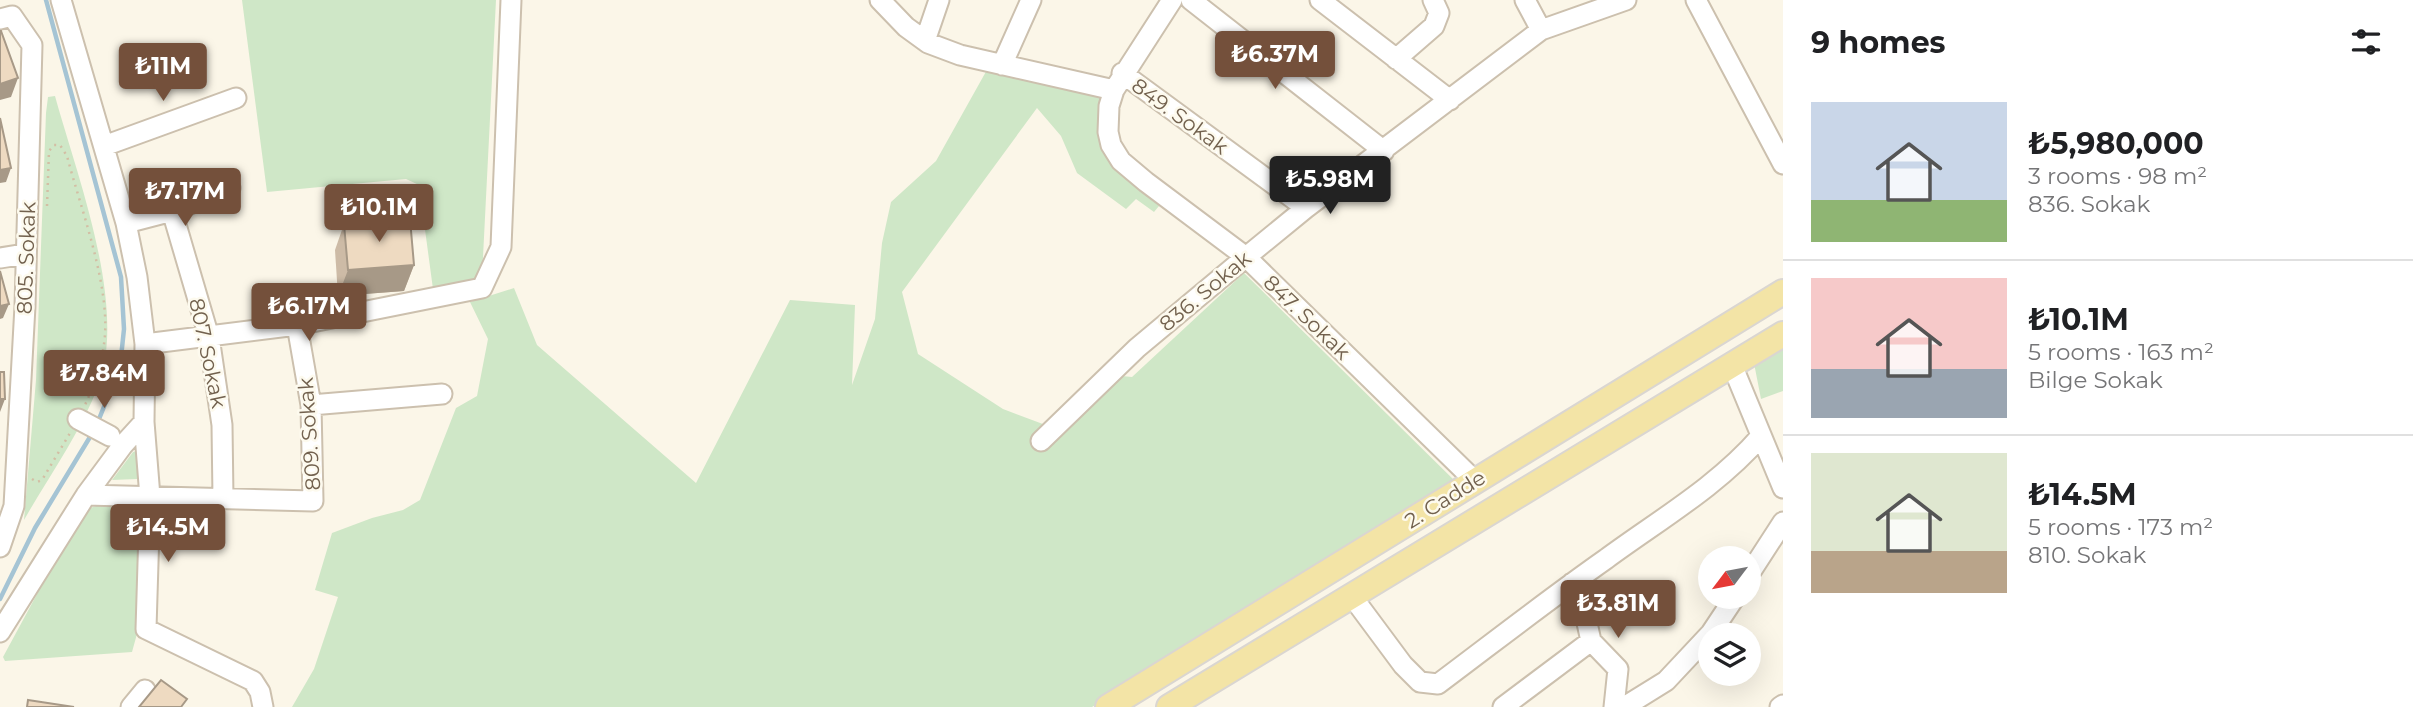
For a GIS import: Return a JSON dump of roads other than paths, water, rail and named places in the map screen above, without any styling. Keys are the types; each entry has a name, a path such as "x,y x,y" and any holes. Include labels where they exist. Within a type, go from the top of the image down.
{"main road":[{"name":"2. Cadde","path":"1108,707 1783,292"},
{"name":"2. Cadde","path":"1169,707 1783,334"}],"street":[{"path":"61,0 126,223 141,302 145,344 144,422 150,497 146,629 253,681 260,692 263,707"},
{"path":"145,344 297,325 482,288 500,247 511,0"},
{"path":"925,41 939,0"},
{"path":"1002,65 1031,0"},
{"path":"883,2 906,27 925,41 960,55 1002,65 1118,81 1172,0"},
{"path":"1191,0 1384,151"},
{"path":"1320,0 1450,100"},
{"path":"1396,58 1434,26 1439,13 1433,0"},
{"path":"1525,0 1541,30"},
{"name":"836. Sokak","path":"1041,441 1138,348 1245,257 1541,30 1626,0"},
{"path":"1696,0 1783,164"},
{"name":"805. Sokak","path":"0,547 14,506 31,141 32,45 6,18"},
{"name":"849. Sokak","path":"1118,81 1306,208"},
{"name":"847. Sokak","path":"1118,81 1109,106 1108,132 1111,145 1121,161 1245,257 1475,481"},
{"path":"104,146 236,98"},
{"path":"126,223 172,211 230,188"},
{"name":"807. Sokak","path":"172,211 209,337 222,425 223,498"},
{"path":"0,258 24,254"},
{"name":"809. Sokak","path":"223,498 313,501 311,405 297,325"},
{"path":"1732,365 1783,488"},
{"path":"311,405 442,394"},
{"path":"78,419 110,436"},
{"path":"0,632 86,495 123,444 144,422"},
{"path":"1351,595 1403,665 1420,682 1438,684 1714,481 1741,460 1761,436"},
{"path":"86,495 223,498"},
{"path":"1761,556 1783,522"},
{"path":"1572,583 1581,596 1591,641 1618,669 1614,707"},
{"path":"1624,707 1666,681 1712,633 1727,609"},
{"path":"1503,707 1591,641"},
{"path":"131,707 145,690"}],"waterway":[{"path":"46,0 121,277 124,329 120,367 97,424"},
{"path":"0,599 35,528 93,432"}]}
